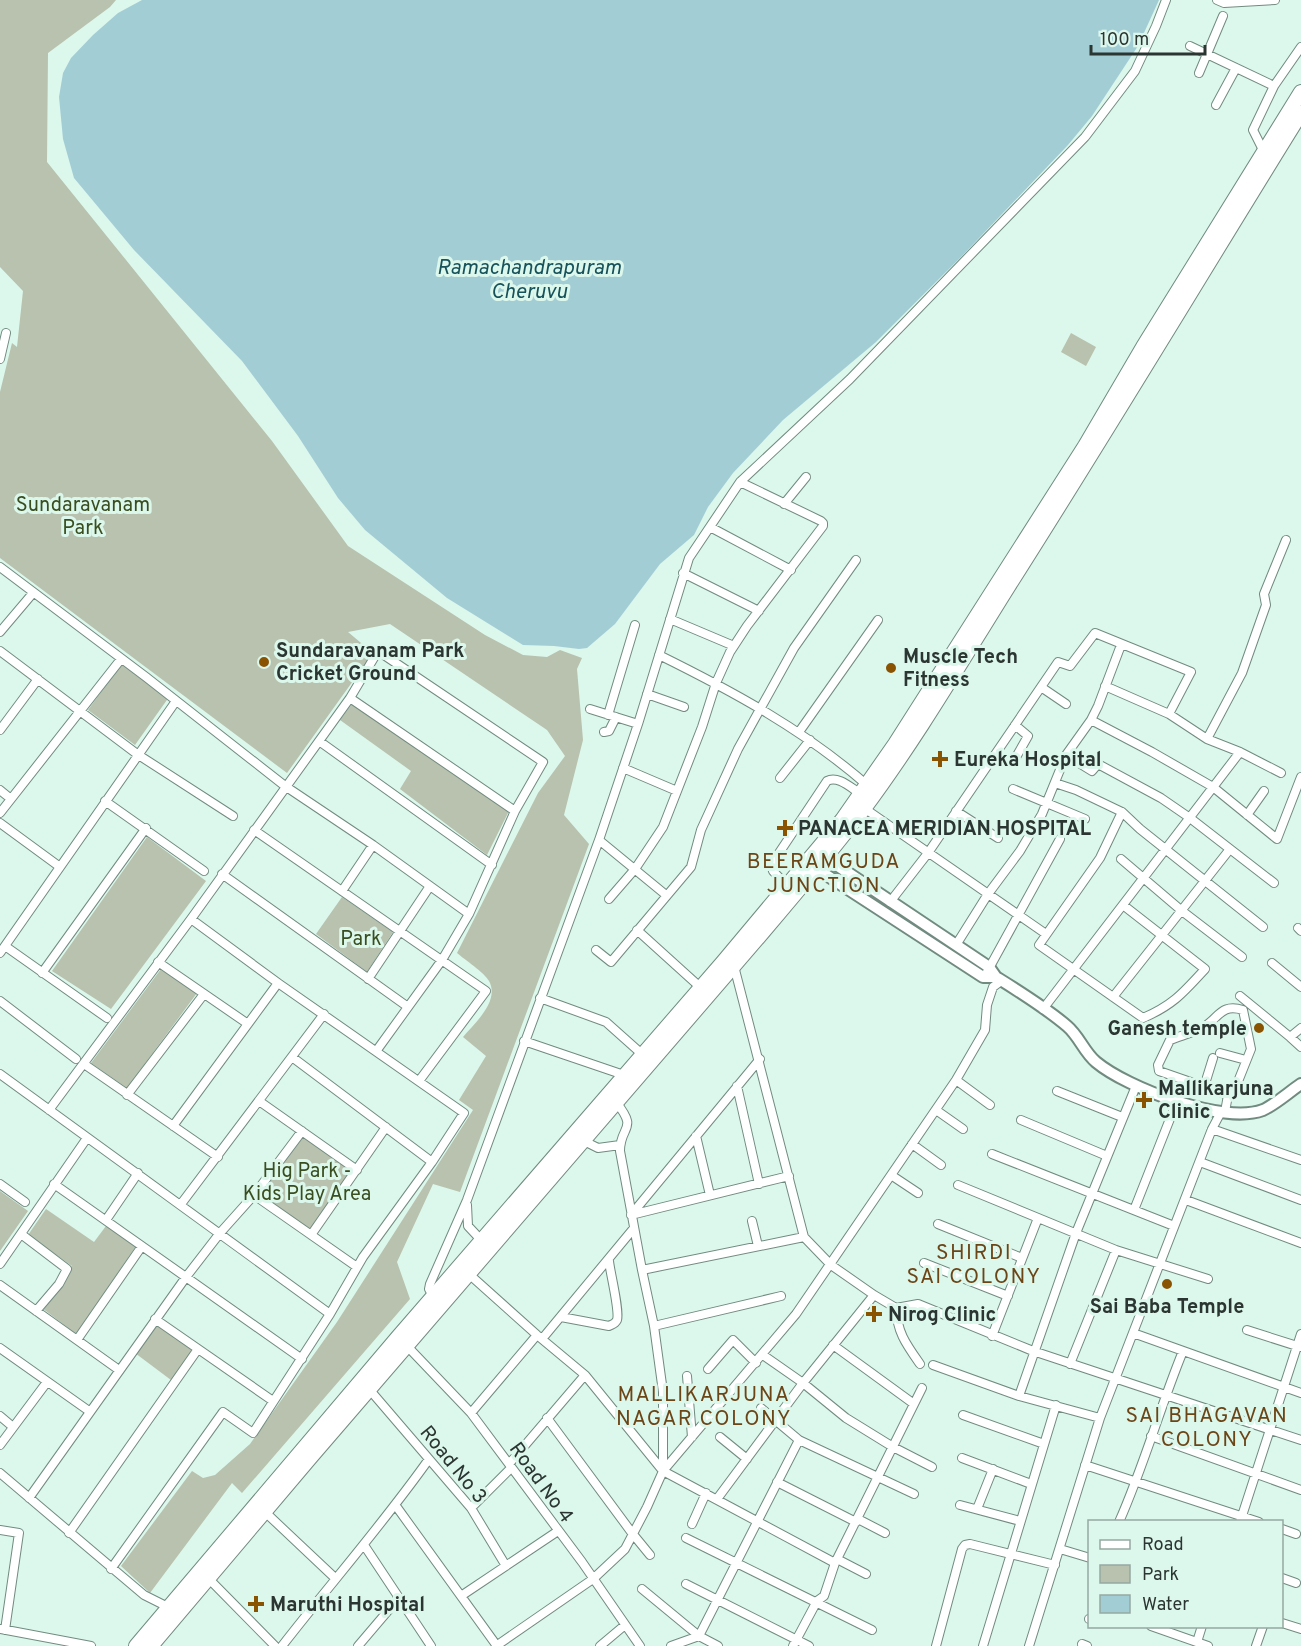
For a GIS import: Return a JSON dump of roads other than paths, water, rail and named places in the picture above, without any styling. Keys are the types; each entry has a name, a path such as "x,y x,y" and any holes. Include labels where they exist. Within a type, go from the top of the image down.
{"highway":[{"path":"306,1454 369,1389 470,1275 616,1102 660,1043 734,966 817,869 864,808 1301,92"},
{"path":"672,1029 700,987 788,886 864,789 940,684 1094,452 1152,353 1301,112"},
{"path":"136,1646 168,1607 306,1454 433,1296 624,1075 643,1055 660,1043"},
{"path":"151,1646 265,1512 293,1469"}],"main road":[{"path":"826,858 956,945 986,972"},
{"path":"817,869 999,979 1069,1027 1095,1061 1136,1086 1177,1101 1223,1112 1246,1114 1264,1109 1301,1084"}],"street":[{"path":"433,1296 429,1289 430,1284 467,1200 599,840 638,724 689,558 740,482 850,379 1084,137 1135,71 1166,0"},
{"path":"1217,0 1224,3 1275,0"},
{"path":"1199,73 1223,16"},
{"path":"1190,46 1274,86"},
{"path":"1264,152 1253,130 1274,86 1301,46"},
{"path":"1216,105 1236,68"},
{"path":"0,358 6,333"},
{"path":"784,504 806,477"},
{"path":"609,899 635,869 663,827 702,727 716,683 734,646 823,524 740,482"},
{"path":"710,526 791,570"},
{"path":"1207,739 1242,673 1266,605 1264,594 1286,540"},
{"path":"596,950 611,962 691,867 701,830 738,749 794,648 856,560"},
{"path":"0,567 285,786 373,845 469,915"},
{"path":"683,573 759,611"},
{"path":"0,632 33,593"},
{"path":"670,619 734,646"},
{"path":"799,732 878,620"},
{"path":"604,732 612,728 612,716 635,625"},
{"path":"890,902 928,853 1058,662 1070,666 1095,633 1191,672 1169,714"},
{"path":"956,945 988,894 1020,851 1042,814 1066,754 1091,720 1098,706 1121,645"},
{"path":"0,651 137,754 233,816"},
{"path":"49,1110 191,919 350,698 378,651 543,762 515,811 469,915 442,960 377,1050"},
{"path":"659,655 761,707 810,740 864,789"},
{"path":"0,813 121,659"},
{"path":"0,730 38,679"},
{"path":"1105,686 1169,714 1207,739 1240,752 1281,773"},
{"path":"1041,687 1066,704"},
{"path":"647,694 684,707"},
{"path":"350,698 515,811"},
{"path":"0,953 176,701"},
{"path":"590,709 638,724"},
{"path":"1091,720 1213,787 1277,839 1301,777"},
{"path":"1015,725 1028,736 1015,759"},
{"path":"780,778 810,740"},
{"path":"319,741 492,865"},
{"path":"1043,1010 1240,752"},
{"path":"1066,754 1092,771 1098,764 1161,798 1274,883"},
{"path":"623,768 677,791"},
{"path":"788,886 771,865 827,781 830,778 836,778 864,789"},
{"path":"1055,783 1076,790 1122,812 1263,927"},
{"path":"1012,789 1085,819"},
{"path":"0,790 11,799"},
{"path":"1247,815 1264,791"},
{"path":"105,801 204,871"},
{"path":"864,808 1046,934"},
{"path":"956,811 998,838"},
{"path":"1122,812 1100,858 1039,945 1143,1018 1163,1010 1176,1001 1205,969 1123,905"},
{"path":"0,823 60,867"},
{"path":"42,973 146,828"},
{"path":"254,830 486,991 419,1080"},
{"path":"986,972 1060,839"},
{"path":"599,840 666,895"},
{"path":"342,891 373,845"},
{"path":"1113,997 1230,849"},
{"path":"1121,859 1182,911 1242,957"},
{"path":"222,874 408,1007"},
{"path":"368,979 430,886"},
{"path":"111,1569 223,1412 253,1433 302,1359 357,1268 464,1113 191,919"},
{"path":"637,930 700,987"},
{"path":"5,946 107,1018"},
{"path":"158,962 248,1024"},
{"path":"1272,963 1301,987"},
{"path":"734,966 760,1059 804,1237 831,1265 896,1308 918,1304 992,1336 1070,1364 1301,1440"},
{"path":"396,1506 496,1646 593,1579 625,1549 663,1471 796,1314 936,1110 985,1030 987,1005 993,987 999,979"},
{"path":"173,1126 278,982"},
{"path":"128,1095 204,994"},
{"path":"1240,996 1301,1047"},
{"path":"540,998 606,1022 643,1055"},
{"path":"0,1001 76,1059"},
{"path":"1232,1007 1243,1010 1251,1049 1246,1060 1233,1094 1228,1095 1159,1071 1158,1065 1170,1040 1203,1028 1225,1009 1232,1007"},
{"path":"181,1204 324,1014"},
{"path":"1290,1037 1301,1029"},
{"path":"524,1041 624,1075"},
{"path":"1204,1087 1216,1055 1246,1060"},
{"path":"292,1057 432,1162"},
{"path":"631,1215 760,1059"},
{"path":"84,1064 218,1157"},
{"path":"0,1074 330,1314"},
{"path":"956,1080 990,1105"},
{"path":"737,1086 759,1184"},
{"path":"1019,1396 1076,1233 1136,1086"},
{"path":"1057,1091 1122,1117"},
{"path":"1029,1646 1100,1418 1212,1129 1223,1112 1228,1095"},
{"path":"259,1101 357,1170"},
{"path":"1134,1210 1177,1101"},
{"path":"616,1102 629,1123 620,1145 631,1215 654,1326 663,1392 663,1471"},
{"path":"936,1110 963,1129"},
{"path":"1021,1120 1107,1156"},
{"path":"311,1236 386,1127"},
{"path":"1212,1129 1301,1160"},
{"path":"29,1498 186,1277 220,1233 254,1195 302,1131"},
{"path":"696,1136 710,1196"},
{"path":"0,1264 87,1138"},
{"path":"584,1140 598,1148 620,1145"},
{"path":"912,1144 941,1165"},
{"path":"992,1154 1174,1226"},
{"path":"1200,1162 1301,1200"},
{"path":"106,1220 138,1173"},
{"path":"891,1175 918,1193"},
{"path":"631,1215 789,1176"},
{"path":"0,1184 25,1203"},
{"path":"54,1184 302,1359"},
{"path":"958,1185 1116,1250 1208,1279"},
{"path":"254,1195 357,1268"},
{"path":"467,1200 468,1226 482,1241"},
{"path":"1186,1200 1301,1243"},
{"path":"992,1336 1038,1218"},
{"path":"752,1221 758,1246"},
{"path":"938,1224 1022,1258"},
{"path":"471,1413 539,1337 561,1317 634,1228"},
{"path":"21,1234 67,1269 60,1284 36,1311"},
{"path":"642,1270 804,1237"},
{"path":"77,1340 142,1246"},
{"path":"1070,1364 1116,1250"},
{"path":"561,1317 609,1326 614,1324 617,1320 617,1310 609,1261"},
{"path":"924,1263 1008,1296"},
{"path":"470,1275 585,1375 663,1471 866,1575"},
{"path":"0,1285 118,1370"},
{"path":"717,1499 803,1383 874,1295"},
{"path":"654,1326 781,1296"},
{"path":"896,1308 897,1325 904,1341 920,1364"},
{"path":"155,1319 273,1401"},
{"path":"1247,1330 1299,1347"},
{"path":"1133,1333 1301,1394"},
{"path":"1085,1465 1137,1481 1241,1519 1283,1387 1299,1347 1301,1334"},
{"path":"708,1369 733,1340 756,1363"},
{"path":"833,1345 914,1404"},
{"name":"Road No 4","path":"407,1346 471,1413 640,1646"},
{"path":"0,1348 89,1412"},
{"path":"69,1533 198,1349"},
{"path":"1119,1520 1137,1481 1165,1394 1183,1351"},
{"path":"763,1355 803,1383 846,1418 893,1447 932,1467"},
{"path":"933,1365 1019,1396 1100,1418"},
{"path":"471,1508 510,1466 547,1418 585,1375"},
{"path":"687,1376 692,1437"},
{"path":"0,1445 47,1382"},
{"path":"794,1643 817,1601 824,1596 836,1561 922,1388"},
{"name":"Road No 3","path":"369,1389 471,1508 506,1566"},
{"path":"983,1646 1056,1405"},
{"path":"761,1408 799,1440 914,1494"},
{"path":"0,1416 13,1426"},
{"path":"963,1416 1044,1444"},
{"path":"547,1418 650,1555"},
{"path":"1151,1436 1301,1490"},
{"path":"720,1437 747,1459"},
{"path":"671,1646 699,1636 799,1440"},
{"path":"962,1458 1031,1484"},
{"path":"282,1646 335,1578 396,1506 429,1459"},
{"path":"977,1509 993,1469"},
{"path":"0,1473 111,1569 144,1595 168,1607"},
{"path":"777,1482 885,1533"},
{"path":"692,1524 706,1493"},
{"path":"960,1505 1020,1521"},
{"path":"265,1512 335,1578"},
{"path":"0,1530 20,1533 2,1629 91,1646"},
{"path":"1283,1530 1296,1534"},
{"path":"461,1596 558,1531"},
{"path":"686,1538 872,1630"},
{"path":"936,1646 965,1545 970,1544 1055,1565"},
{"path":"364,1545 431,1646"},
{"path":"1060,1549 1088,1558"},
{"path":"209,1579 275,1646"},
{"path":"1283,1579 1296,1583"},
{"path":"686,1584 794,1643 809,1646"},
{"path":"642,1589 699,1636 718,1646"},
{"path":"358,1646 398,1599"},
{"path":"1283,1624 1301,1629"},
{"path":"600,1646 625,1625"},
{"path":"1157,1628 1208,1646"},
{"path":"1197,1642 1201,1628"},
{"path":"1256,1646 1262,1628"}],"water":[{"name":"Ramachandrapuram Cheruvu","path":"142,0 1159,0 1138,46 1092,116 1068,145 876,342 783,420 733,473 708,507 694,535 660,564 615,624 587,648 579,649 523,645 447,598 365,530 338,498 298,436 242,361 134,250 74,178 63,139 59,97 63,73 71,58 93,35 118,13"}],"place":[{"name":"Sundaravanam Park Cricket Ground","path":"264,662"},
{"name":"Muscle Tech Fitness","path":"891,668"},
{"name":"Eureka Hospital","path":"940,759"},
{"name":"PANACEA MERIDIAN HOSPITAL","path":"785,828"},
{"name":"Ganesh temple","path":"1259,1028"},
{"name":"Mallikarjuna Clinic","path":"1144,1100"},
{"name":"Sai Baba Temple","path":"1167,1284"},
{"name":"Nirog Clinic","path":"874,1314"},
{"name":"Maruthi Hospital","path":"256,1604"}],"district":[{"name":"BEERAMGUDA JUNCTION","path":"824,873"},
{"name":"SHIRDI SAI COLONY","path":"974,1264"},
{"name":"MALLIKARJUNA NAGAR COLONY","path":"704,1406"},
{"name":"SAI BHAGAVAN COLONY","path":"1207,1427"}],"park label":[{"name":"Sundaravanam Park","path":"83,516"},
{"name":"Park","path":"361,938"},
{"name":"Hig Park - Kids Play Area","path":"307,1182"}]}
